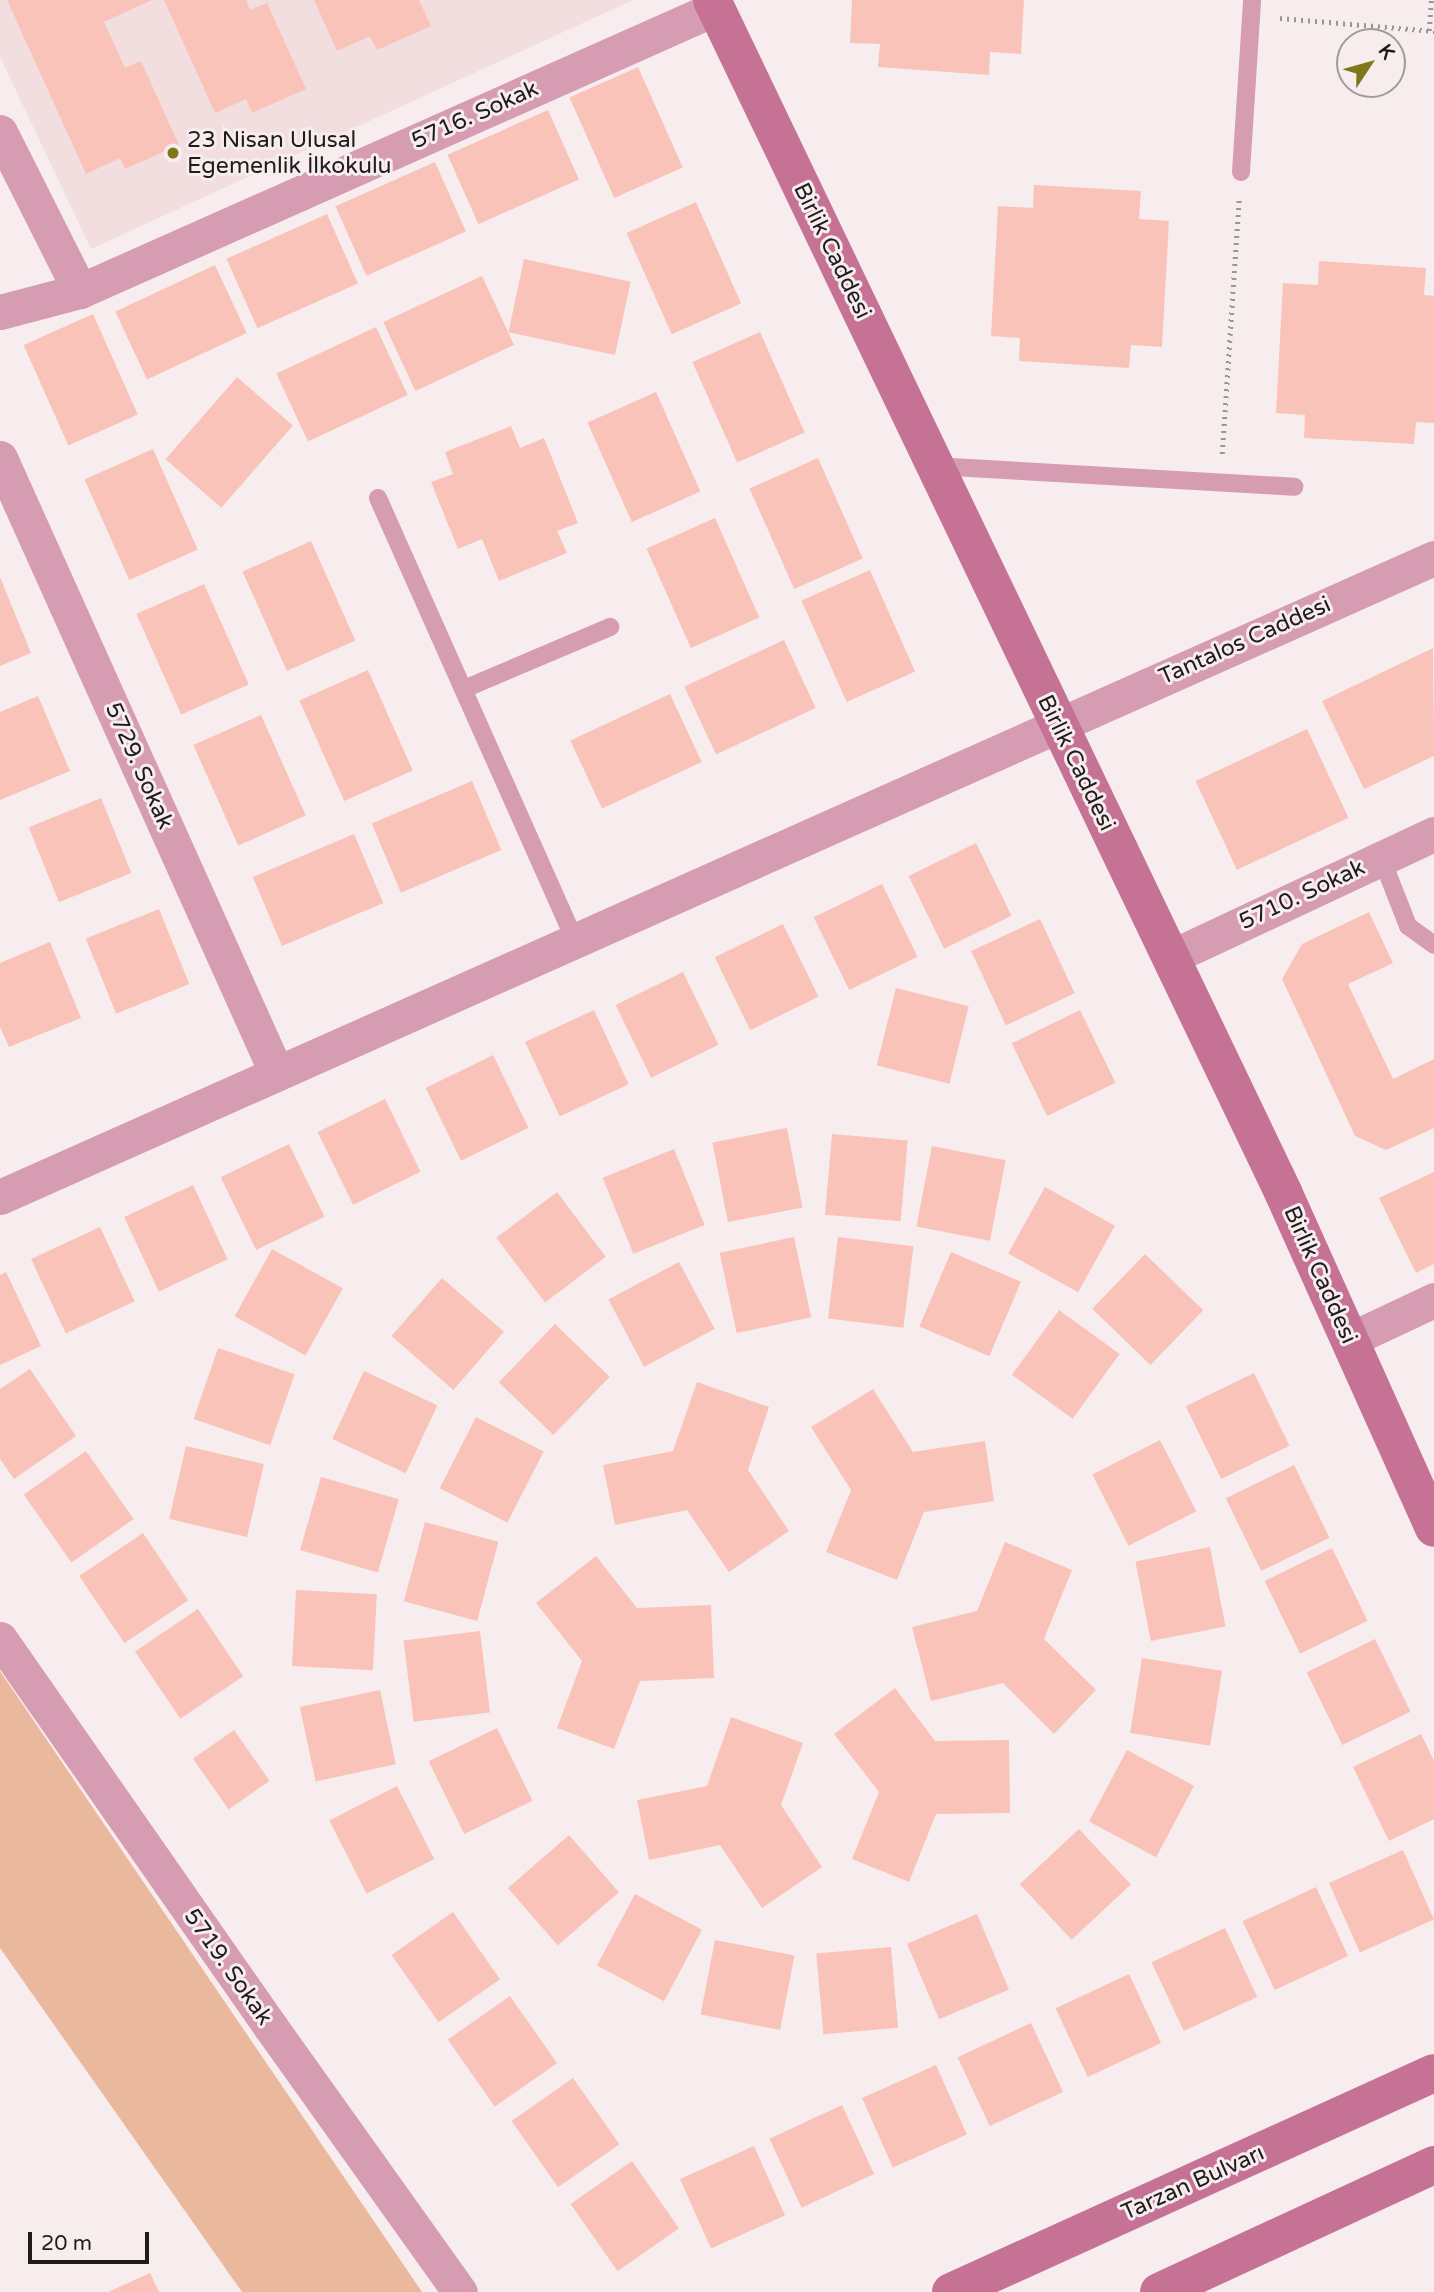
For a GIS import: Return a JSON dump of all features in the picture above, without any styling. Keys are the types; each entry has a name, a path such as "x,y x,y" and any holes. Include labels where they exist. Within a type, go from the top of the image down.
{"street":[{"name":"5716. Sokak","path":"0,312 80,291 714,4"},
{"name":"Birlik Caddesi","path":"714,4 1056,725 1283,1192 1434,1528"},
{"path":"0,132 80,291"},
{"name":"5729. Sokak","path":"0,458 277,1074"},
{"name":"Tantalos Caddesi","path":"0,1197 1434,558"},
{"name":"5710. Sokak","path":"1171,957 1434,834"},
{"path":"1349,1340 1434,1300"},
{"name":"5719. Sokak","path":"0,1639 270,2026 460,2292"},
{"name":"Tarzan Bulvarı","path":"951,2292 1434,2073"},
{"path":"1159,2292 1434,2165"}],"lane":[{"path":"1241,172 1251,8"},
{"path":"934,466 1294,487"},
{"path":"377,498 576,942"},
{"path":"464,689 610,627"},
{"path":"1381,858 1408,926 1434,945"}],"path":[{"path":"1251,8 1431,31 1431,0"},
{"path":"1220,483 1241,172"}],"shaded area":[{"name":"23 Nisan Ulusal Egemenlik İlkokulu","path":"0,0 633,0 91,249 0,57"},
{"path":"0,1671 422,2292 242,2292 0,1948"}],"building":[{"path":"7,0 152,0 104,22 125,68 141,61 179,145 125,169 120,158 86,174"},
{"path":"164,0 246,0 250,10 267,3 306,89 252,113 246,99 215,113"},
{"path":"314,0 419,0 431,26 377,50 370,36 337,51"},
{"path":"852,0 1024,0 1021,54 990,52 989,75 878,67 880,44 850,43"},
{"path":"638,67 683,167 614,198 569,98"},
{"path":"548,110 579,179 478,224 448,155"},
{"path":"435,162 466,231 366,276 335,206"},
{"path":"1034,185 1141,191 1139,219 1169,221 1162,347 1131,345 1129,368 1019,361 1020,338 991,336 998,206 1033,208"},
{"path":"696,202 741,303 672,334 627,233"},
{"path":"327,214 358,283 257,328 227,259"},
{"path":"524,259 631,282 615,355 508,332"},
{"path":"1319,261 1426,268 1424,295 1434,296 1434,423 1416,422 1414,444 1304,438 1305,415 1276,413 1283,283 1318,285"},
{"path":"215,265 247,333 147,379 115,311"},
{"path":"482,276 514,345 415,391 383,322"},
{"path":"93,314 138,414 68,445 24,345"},
{"path":"376,327 408,395 308,441 276,373"},
{"path":"760,332 805,432 737,463 692,362"},
{"path":"237,377 293,426 221,508 165,459"},
{"path":"656,392 700,492 632,522 587,423"},
{"path":"511,426 520,448 544,438 578,523 557,531 567,553 499,581 482,539 458,549 431,482 453,474 445,452"},
{"path":"153,449 198,549 129,580 84,480"},
{"path":"818,458 863,558 794,589 749,489"},
{"path":"715,518 759,618 691,648 646,549"},
{"path":"311,541 355,641 287,671 242,572"},
{"path":"870,570 915,671 847,702 801,601"},
{"path":"0,577 31,653 0,666"},
{"path":"204,584 249,684 181,715 136,614"},
{"path":"784,640 816,708 716,754 684,686"},
{"path":"1433,648 1434,756 1364,789 1322,701"},
{"path":"368,670 413,770 344,801 299,701"},
{"path":"670,694 702,762 602,808 570,740"},
{"path":"38,696 70,771 0,800 0,712"},
{"path":"261,715 306,815 238,846 193,745"},
{"path":"1307,729 1348,818 1237,870 1196,781"},
{"path":"472,781 501,850 401,893 372,824"},
{"path":"101,798 131,873 59,902 29,827"},
{"path":"354,834 383,903 282,946 253,877"},
{"path":"976,843 1012,916 944,949 909,876"},
{"path":"882,884 918,957 849,990 814,917"},
{"path":"159,909 189,984 116,1014 86,939"},
{"path":"1369,912 1393,963 1348,984 1393,1079 1434,1059 1434,1128 1386,1150 1355,1136 1282,979 1302,944"},
{"path":"1040,919 1075,993 1006,1025 971,951"},
{"path":"783,924 819,997 750,1030 715,957"},
{"path":"50,942 81,1018 9,1047 0,1027 0,963"},
{"path":"683,972 719,1045 651,1078 616,1005"},
{"path":"896,988 969,1006 949,1084 877,1066"},
{"path":"594,1010 629,1084 560,1116 525,1042"},
{"path":"1080,1010 1116,1083 1047,1116 1012,1043"},
{"path":"493,1055 529,1128 461,1161 426,1088"},
{"path":"385,1099 421,1172 353,1205 318,1132"},
{"path":"787,1128 802,1208 728,1222 712,1143"},
{"path":"832,1134 908,1141 901,1221 825,1215"},
{"path":"289,1144 325,1217 256,1250 221,1177"},
{"path":"932,1146 1006,1160 990,1241 916,1226"},
{"path":"674,1149 705,1225 633,1254 603,1178"},
{"path":"1434,1172 1434,1264 1416,1273 1379,1198"},
{"path":"193,1185 228,1259 159,1291 124,1217"},
{"path":"1045,1187 1115,1226 1078,1292 1008,1253"},
{"path":"557,1192 606,1257 545,1302 496,1238"},
{"path":"100,1227 135,1301 66,1333 31,1259"},
{"path":"794,1237 811,1317 737,1333 720,1253"},
{"path":"838,1237 913,1246 903,1328 828,1318"},
{"path":"272,1249 343,1288 306,1356 235,1316"},
{"path":"951,1252 1021,1282 989,1356 919,1327"},
{"path":"1145,1254 1203,1310 1150,1365 1092,1309"},
{"path":"679,1262 715,1329 644,1367 608,1300"},
{"path":"6,1272 41,1346 0,1365 0,1275"},
{"path":"442,1278 504,1332 453,1390 391,1336"},
{"path":"1059,1310 1120,1354 1073,1419 1012,1375"},
{"path":"555,1324 610,1377 553,1435 499,1382"},
{"path":"218,1348 295,1374 270,1445 194,1419"},
{"path":"30,1369 76,1436 14,1479 0,1459 0,1389"},
{"path":"364,1371 437,1405 406,1473 332,1439"},
{"path":"1254,1373 1290,1446 1221,1479 1186,1406"},
{"path":"697,1382 769,1407 748,1470 789,1531 729,1572 687,1510 615,1525 603,1465 673,1451"},
{"path":"873,1389 913,1452 985,1441 994,1501 924,1512 897,1580 826,1552 851,1490 811,1427"},
{"path":"476,1417 544,1452 507,1523 440,1488"},
{"path":"1160,1440 1196,1511 1129,1546 1092,1475"},
{"path":"186,1446 264,1464 247,1537 169,1519"},
{"path":"86,1451 134,1519 71,1563 24,1495"},
{"path":"1294,1465 1330,1538 1261,1571 1226,1498"},
{"path":"321,1477 399,1499 378,1572 300,1550"},
{"path":"425,1522 498,1542 477,1621 404,1601"},
{"path":"143,1533 188,1600 124,1643 79,1576"},
{"path":"1005,1542 1072,1570 1044,1639 1096,1690 1054,1734 1003,1683 931,1701 912,1627 977,1611"},
{"path":"1210,1547 1225,1627 1151,1641 1135,1562"},
{"path":"1332,1548 1368,1621 1300,1654 1265,1581"},
{"path":"596,1556 637,1608 711,1605 714,1678 640,1681 614,1749 557,1728 582,1661 536,1603"},
{"path":"296,1590 377,1594 373,1670 292,1666"},
{"path":"198,1609 243,1676 180,1719 135,1651"},
{"path":"480,1631 490,1712 414,1722 404,1640"},
{"path":"1375,1639 1411,1712 1342,1745 1307,1672"},
{"path":"1142,1658 1222,1671 1210,1746 1130,1733"},
{"path":"895,1688 935,1741 1009,1740 1010,1813 936,1814 909,1882 852,1859 879,1792 834,1734"},
{"path":"380,1690 396,1764 316,1781 300,1707"},
{"path":"731,1717 803,1743 781,1805 822,1867 762,1908 720,1845 649,1860 637,1800 707,1786"},
{"path":"497,1728 533,1801 464,1834 429,1761"},
{"path":"234,1730 270,1781 229,1809 193,1759"},
{"path":"1421,1734 1434,1761 1434,1819 1389,1841 1353,1767"},
{"path":"1127,1750 1194,1786 1156,1857 1089,1822"},
{"path":"397,1786 434,1859 367,1894 329,1821"},
{"path":"1079,1829 1131,1885 1072,1940 1020,1884"},
{"path":"569,1835 619,1892 558,1945 508,1888"},
{"path":"1403,1850 1434,1919 1360,1952 1329,1883"},
{"path":"1316,1887 1348,1956 1275,1990 1243,1921"},
{"path":"635,1894 702,1930 664,2001 597,1966"},
{"path":"453,1912 500,1979 439,2022 392,1955"},
{"path":"977,1914 1009,1989 939,2019 907,1944"},
{"path":"1225,1928 1257,1997 1184,2031 1152,1962"},
{"path":"715,1940 795,1955 780,2030 700,2015"},
{"path":"891,1947 898,2028 823,2034 816,1954"},
{"path":"1129,1974 1161,2043 1088,2077 1056,2008"},
{"path":"510,1996 557,2063 495,2107 448,2040"},
{"path":"1031,2023 1063,2092 990,2126 958,2057"},
{"path":"936,2065 967,2134 893,2167 862,2098"},
{"path":"573,2078 619,2144 558,2187 512,2121"},
{"path":"842,2105 874,2174 802,2208 769,2139"},
{"path":"754,2146 785,2215 711,2248 680,2179"},
{"path":"632,2161 679,2228 618,2271 571,2204"},
{"path":"150,2273 159,2292 108,2292"}],"place":[{"name":"23 Nisan Ulusal Egemenlik İlkokulu","path":"173,153"}]}
